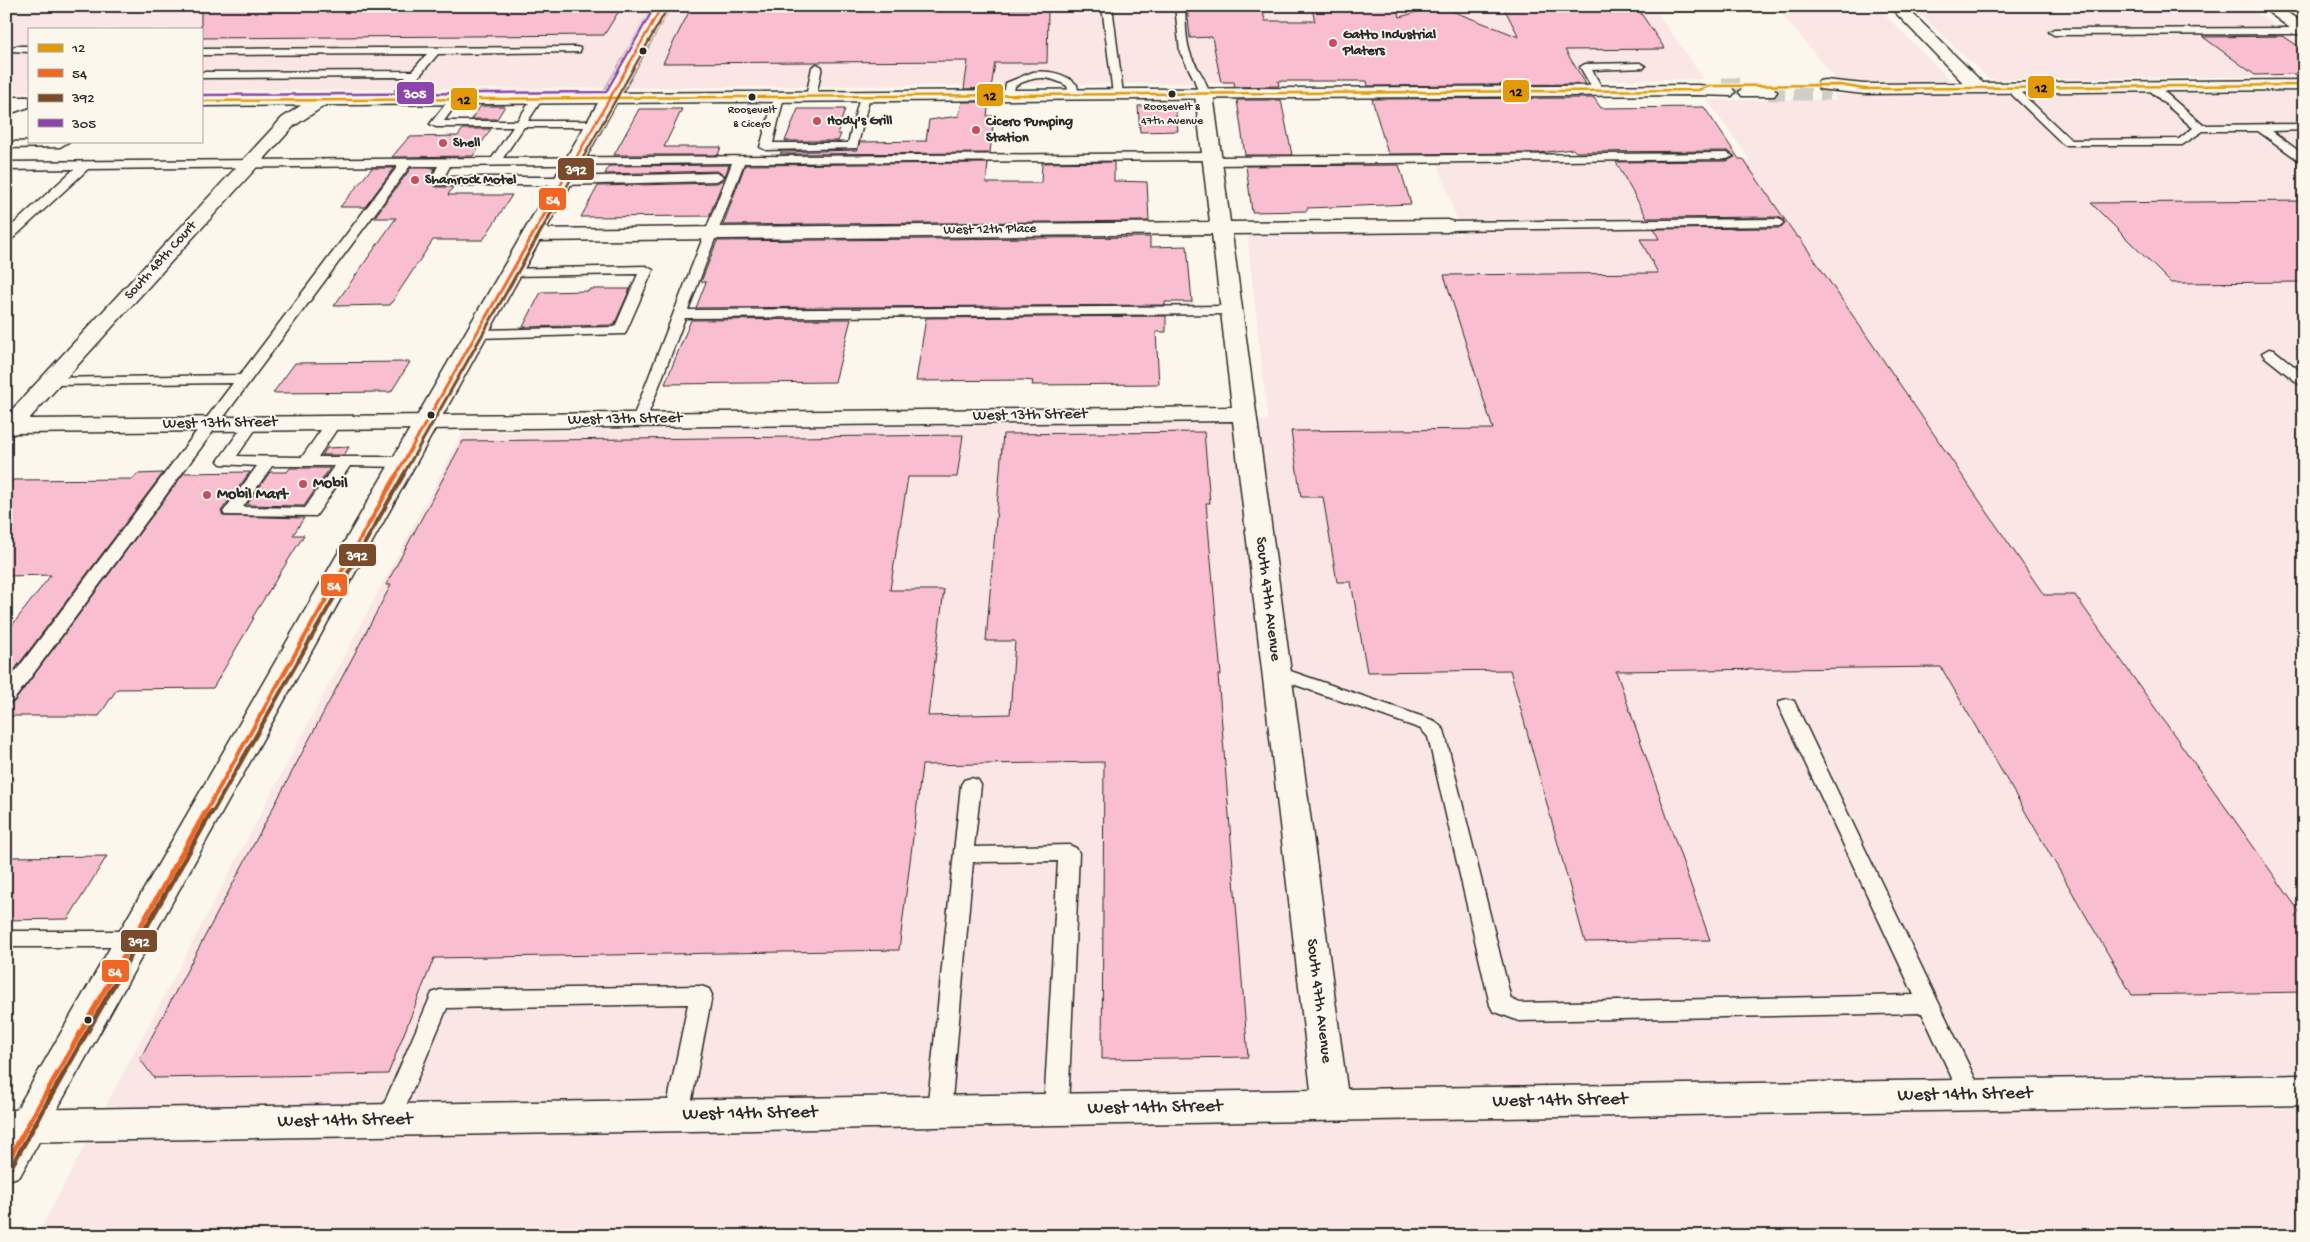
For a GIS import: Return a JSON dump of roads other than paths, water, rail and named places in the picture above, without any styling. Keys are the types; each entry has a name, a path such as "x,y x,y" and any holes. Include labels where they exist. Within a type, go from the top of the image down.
{"street":[{"path":"6,1164 17,1126 134,939 662,6"},
{"path":"1896,6 1978,88"},
{"path":"2266,6 2304,31"},
{"path":"1828,88 2304,85"},
{"path":"202,101 1724,89"},
{"name":"South 47th Avenue","path":"1204,94 1331,1105"},
{"name":"South 48th Court","path":"8,427 288,122 321,100"},
{"path":"6,102 27,102"},
{"path":"6,110 27,102"},
{"name":"West 12th Place","path":"532,235 1447,226"},
{"name":"West 13th Street","path":"8,427 1244,414"},
{"name":"West 14th Street","path":"17,1126 2304,1090"}],"lane":[{"path":"1107,6 1118,94"},
{"path":"1180,6 1182,37 1186,57 1202,84 1204,94"},
{"path":"2054,32 2304,31"},
{"path":"16,49 28,49"},
{"path":"202,52 576,50"},
{"path":"394,99 435,51"},
{"path":"1599,91 1585,67 1640,66"},
{"path":"810,97 817,67"},
{"path":"202,75 416,74"},
{"path":"2151,86 2200,128"},
{"path":"2010,88 2068,143 2182,142 2200,128 2304,127"},
{"path":"779,97 766,147 853,146 865,96"},
{"path":"495,162 538,98"},
{"path":"455,99 436,124 595,124"},
{"path":"2261,128 2304,161"},
{"path":"6,145 60,144 63,142"},
{"path":"446,162 436,181 739,160 1727,156"},
{"path":"638,420 739,160"},
{"path":"6,166 495,162 568,171 717,177"},
{"path":"6,697 406,163"},
{"path":"6,238 85,165"},
{"path":"1447,226 1777,223"},
{"path":"476,334 620,331 646,270 511,272"},
{"path":"680,314 1231,310"},
{"path":"2269,353 2304,381"},
{"path":"51,381 243,380"},
{"path":"252,423 226,461 404,462"},
{"path":"307,461 333,423"},
{"path":"268,461 231,512 310,513 346,462"},
{"path":"1276,672 1428,726 1437,735 1501,1005 1519,1012 1929,1004"},
{"path":"1787,706 1971,1095"},
{"path":"939,1111 970,784"},
{"path":"963,855 1068,852 1056,1109"},
{"path":"6,939 134,939"},
{"path":"389,1120 440,1000 701,995 677,1115"}],"tunnel":[{"path":"1722,86 1744,86"},
{"path":"1768,92 1830,92"}],"place":[{"name":"Gatto Industrial Platers","path":"1333,43"},
{"name":"Roosevelt & 47th Avenue","path":"1172,94"},
{"name":"Roosevelt & Cicero","path":"752,97"},
{"name":"Hody's Grill","path":"817,121"},
{"name":"Cicero Pumping Station","path":"976,130"},
{"name":"Shell","path":"443,143"},
{"name":"Shamrock Motel","path":"415,180"},
{"name":"Mobil","path":"303,484"},
{"name":"Mobil Mart","path":"207,495"}]}
